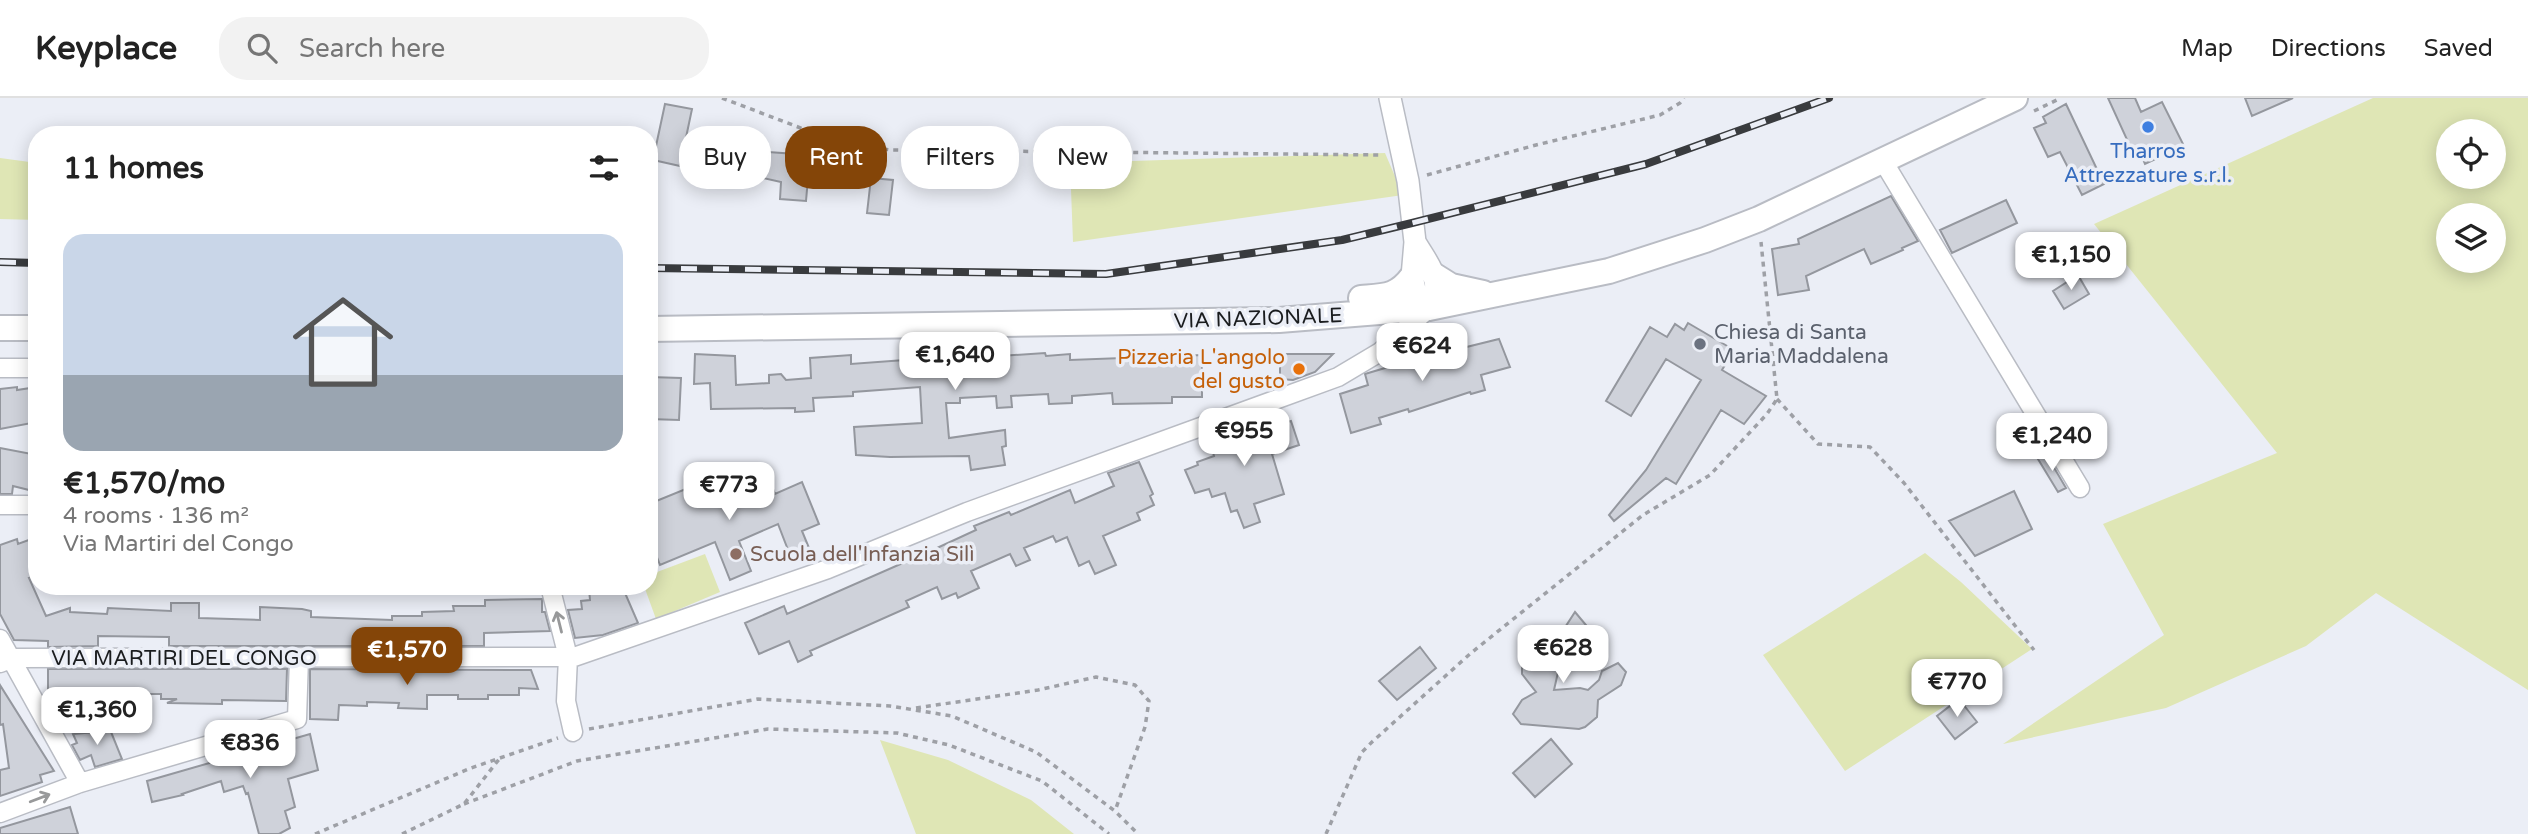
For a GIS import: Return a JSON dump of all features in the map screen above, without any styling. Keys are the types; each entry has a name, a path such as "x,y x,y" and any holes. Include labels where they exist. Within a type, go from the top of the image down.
{"main road":[{"name":"VIA NAZIONALE","path":"658,329 1279,320 1429,308 1609,271 1705,240 1759,219 2015,98"},
{"path":"1279,320 1335,301 1385,296 1402,290 1423,276 1451,286 1498,295"},
{"path":"0,328 28,328"}],"street":[{"path":"1390,98 1408,181 1415,242 1423,276 1437,295 1429,308"},
{"path":"1883,161 2080,488"},
{"name":"VIA MARTIRI DEL CONGO","path":"6,661 568,657 587,653 828,569 967,512 1338,377 1380,352 1429,308"},
{"path":"0,368 28,368"},
{"path":"0,505 28,505"},
{"path":"552,595 568,657 566,701 573,732"},
{"path":"0,639 6,661 80,783"},
{"path":"0,813 80,783 297,719 299,658"}],"path":[{"path":"722,98 840,143 891,150 1402,155"},
{"path":"1408,181 1536,145 1660,116 1684,98"},
{"path":"1759,219 1777,399 1818,444 1870,447 1904,483 2034,650"},
{"path":"1326,834 1362,752 1371,742 1471,653 1643,515 1710,475 1768,414 1777,399"},
{"path":"911,709 1038,690 1096,677 1135,685 1149,701 1145,727 1115,811"},
{"path":"315,834 501,757 573,732 758,699 911,709 952,716 1036,752 1115,811 1138,834"},
{"path":"402,834 464,804 576,761 768,729 897,733 950,745 1042,781 1109,834"},
{"path":"464,804 501,757"}],"green space":[{"path":"2373,98 2528,98 2528,690 2376,593 2306,646 2166,708 2003,744 2164,635 2103,524 2277,453 2094,224"},
{"path":"1385,153 1403,195 1073,242 1071,189 1132,189 1132,161"},
{"path":"0,158 28,162 28,220 0,219"},
{"path":"1925,553 1961,582 2032,649 1845,771 1763,655"},
{"path":"705,554 720,592 656,619 647,595 658,595 658,572"},
{"path":"880,740 948,760 1031,800 1074,834 916,834"}],"building":[{"name":"Tharros Attrezzature s.r.l.","path":"2108,98 2135,98 2141,112 2162,102 2184,146 2145,164 2140,152 2134,155"},
{"path":"2245,98 2293,98 2252,116"},
{"path":"665,104 692,109 688,126 679,126 679,166 658,161 658,137"},
{"path":"2066,104 2104,184 2082,195 2060,152 2048,157 2034,128 2046,123 2043,117"},
{"path":"771,152 785,153 785,189 807,189 806,201 780,199 781,182 771,180"},
{"path":"887,179 893,180 889,215 867,213 870,189 887,189"},
{"path":"1891,196 1918,241 1871,264 1864,249 1806,276 1809,290 1778,295 1772,249 1799,244 1798,239"},
{"path":"2006,200 2017,223 1952,253 1940,230"},
{"path":"2078,275 2089,294 2064,309 2053,291"},
{"path":"1688,323 1734,350 1722,370 1766,396 1744,424 1721,410 1676,484 1666,478 1614,521 1609,515 1646,470 1701,380 1666,359 1631,416 1606,401 1650,327 1667,337 1675,324 1684,330"},
{"path":"1499,339 1510,367 1481,375 1485,390 1379,418 1381,424 1351,433 1340,394 1368,385 1365,374 1429,351 1430,356"},
{"path":"954,353 955,359 1070,354 1070,360 1202,355 1202,397 1172,397 1172,403 1113,404 1112,393 1072,396 1072,403 1049,404 1048,394 1011,396 1012,407 997,408 996,396 960,398 960,403 946,403 949,438 1005,430 1006,446 1002,447 1005,465 971,470 969,456 856,455 854,427 922,423 920,387 853,392 853,396 813,398 814,411 795,412 795,408 711,409 710,383 694,384 695,354 735,356 736,385 769,383 769,375 781,374 786,380 811,378 810,358 851,355 851,364 918,359 918,356"},
{"name":"Pizzeria L'angolo del gusto","path":"1280,354 1333,354 1315,372 1293,380 1280,379"},
{"path":"658,377 681,378 679,420 658,419"},
{"path":"28,388 28,424 0,429 0,389"},
{"path":"1291,421 1299,445 1272,454 1284,494 1254,504 1260,522 1244,528 1237,510 1231,512 1225,493 1212,497 1209,489 1195,493 1185,470 1214,456 1209,438 1261,423 1263,429"},
{"path":"0,448 28,453 28,490 13,486 12,494 0,494"},
{"path":"2046,454 2066,488 2058,492 2038,459"},
{"path":"1139,462 1153,494 1150,496 1154,505 1137,513 1140,520 1103,536 1116,565 1095,574 1089,561 1079,566 1067,537 1056,542 1053,536 1024,548 1030,560 1016,566 1010,554 971,571 979,588 958,598 956,593 942,599 937,587 906,601 909,607 810,651 812,655 798,662 789,641 759,654 745,623 784,606 787,614 937,548 976,530 974,526 1009,512 1011,515 1070,490 1075,503 1114,486 1108,473"},
{"path":"768,476 775,494 802,482 819,524 802,531 809,548 790,555 778,524 739,541 751,571 730,580 715,542 660,565 658,500 693,486 700,504"},
{"path":"2014,491 2032,529 1975,556 1949,521"},
{"path":"17,539 18,544 28,540 28,595 37,595 46,616 70,608 70,612 107,614 108,608 171,611 171,603 199,603 199,618 260,620 260,607 302,609 311,611 311,617 392,620 392,616 422,616 422,612 454,611 453,606 485,606 485,600 542,599 542,612 545,612 550,631 484,633 484,646 169,646 169,637 98,636 98,646 48,647 48,641 14,640 0,614 0,545"},
{"path":"590,595 626,595 638,623 603,635 575,638 568,610 582,609 581,601 590,600"},
{"path":"1575,612 1591,631 1581,645 1570,648 1558,659 1559,668 1554,690 1588,690 1599,680 1602,671 1618,663 1626,672 1621,685 1598,700 1597,717 1585,727 1579,729 1521,724 1513,714 1522,700 1536,692 1522,674 1522,659 1534,648 1548,648 1562,636"},
{"path":"1420,647 1436,668 1397,700 1379,681"},
{"path":"48,669 287,669 286,701 167,703 177,699 161,699 161,694 120,694 120,699 48,698"},
{"path":"310,669 531,670 538,689 519,688 519,695 488,695 488,699 427,695 427,709 398,708 399,703 339,705 338,720 310,719"},
{"path":"0,685 54,771 40,775 42,782 0,796 0,770 9,768 3,724 0,725"},
{"path":"1959,699 1977,722 1955,739 1937,716"},
{"path":"109,727 122,759 95,767 91,755 80,760 72,745 77,743 73,734 96,732"},
{"path":"310,734 318,770 288,779 295,807 285,811 290,828 279,834 259,834 248,793 246,794 243,786 224,792 221,781 183,795 152,802 147,781"},
{"path":"1551,739 1572,764 1535,797 1513,773"},
{"path":"70,807 78,834 0,834 0,828"}],"railway":[{"path":"658,268 1106,274 1342,240 1646,164 1829,98"},
{"path":"0,262 28,263"}],"place":[{"name":"Tharros Attrezzature s.r.l.","path":"2148,127"},
{"name":"Chiesa di Santa Maria Maddalena","path":"1700,344"},
{"name":"Pizzeria L'angolo del gusto","path":"1299,369"},
{"name":"Scuola dell'Infanzia Silì","path":"736,554"}]}
